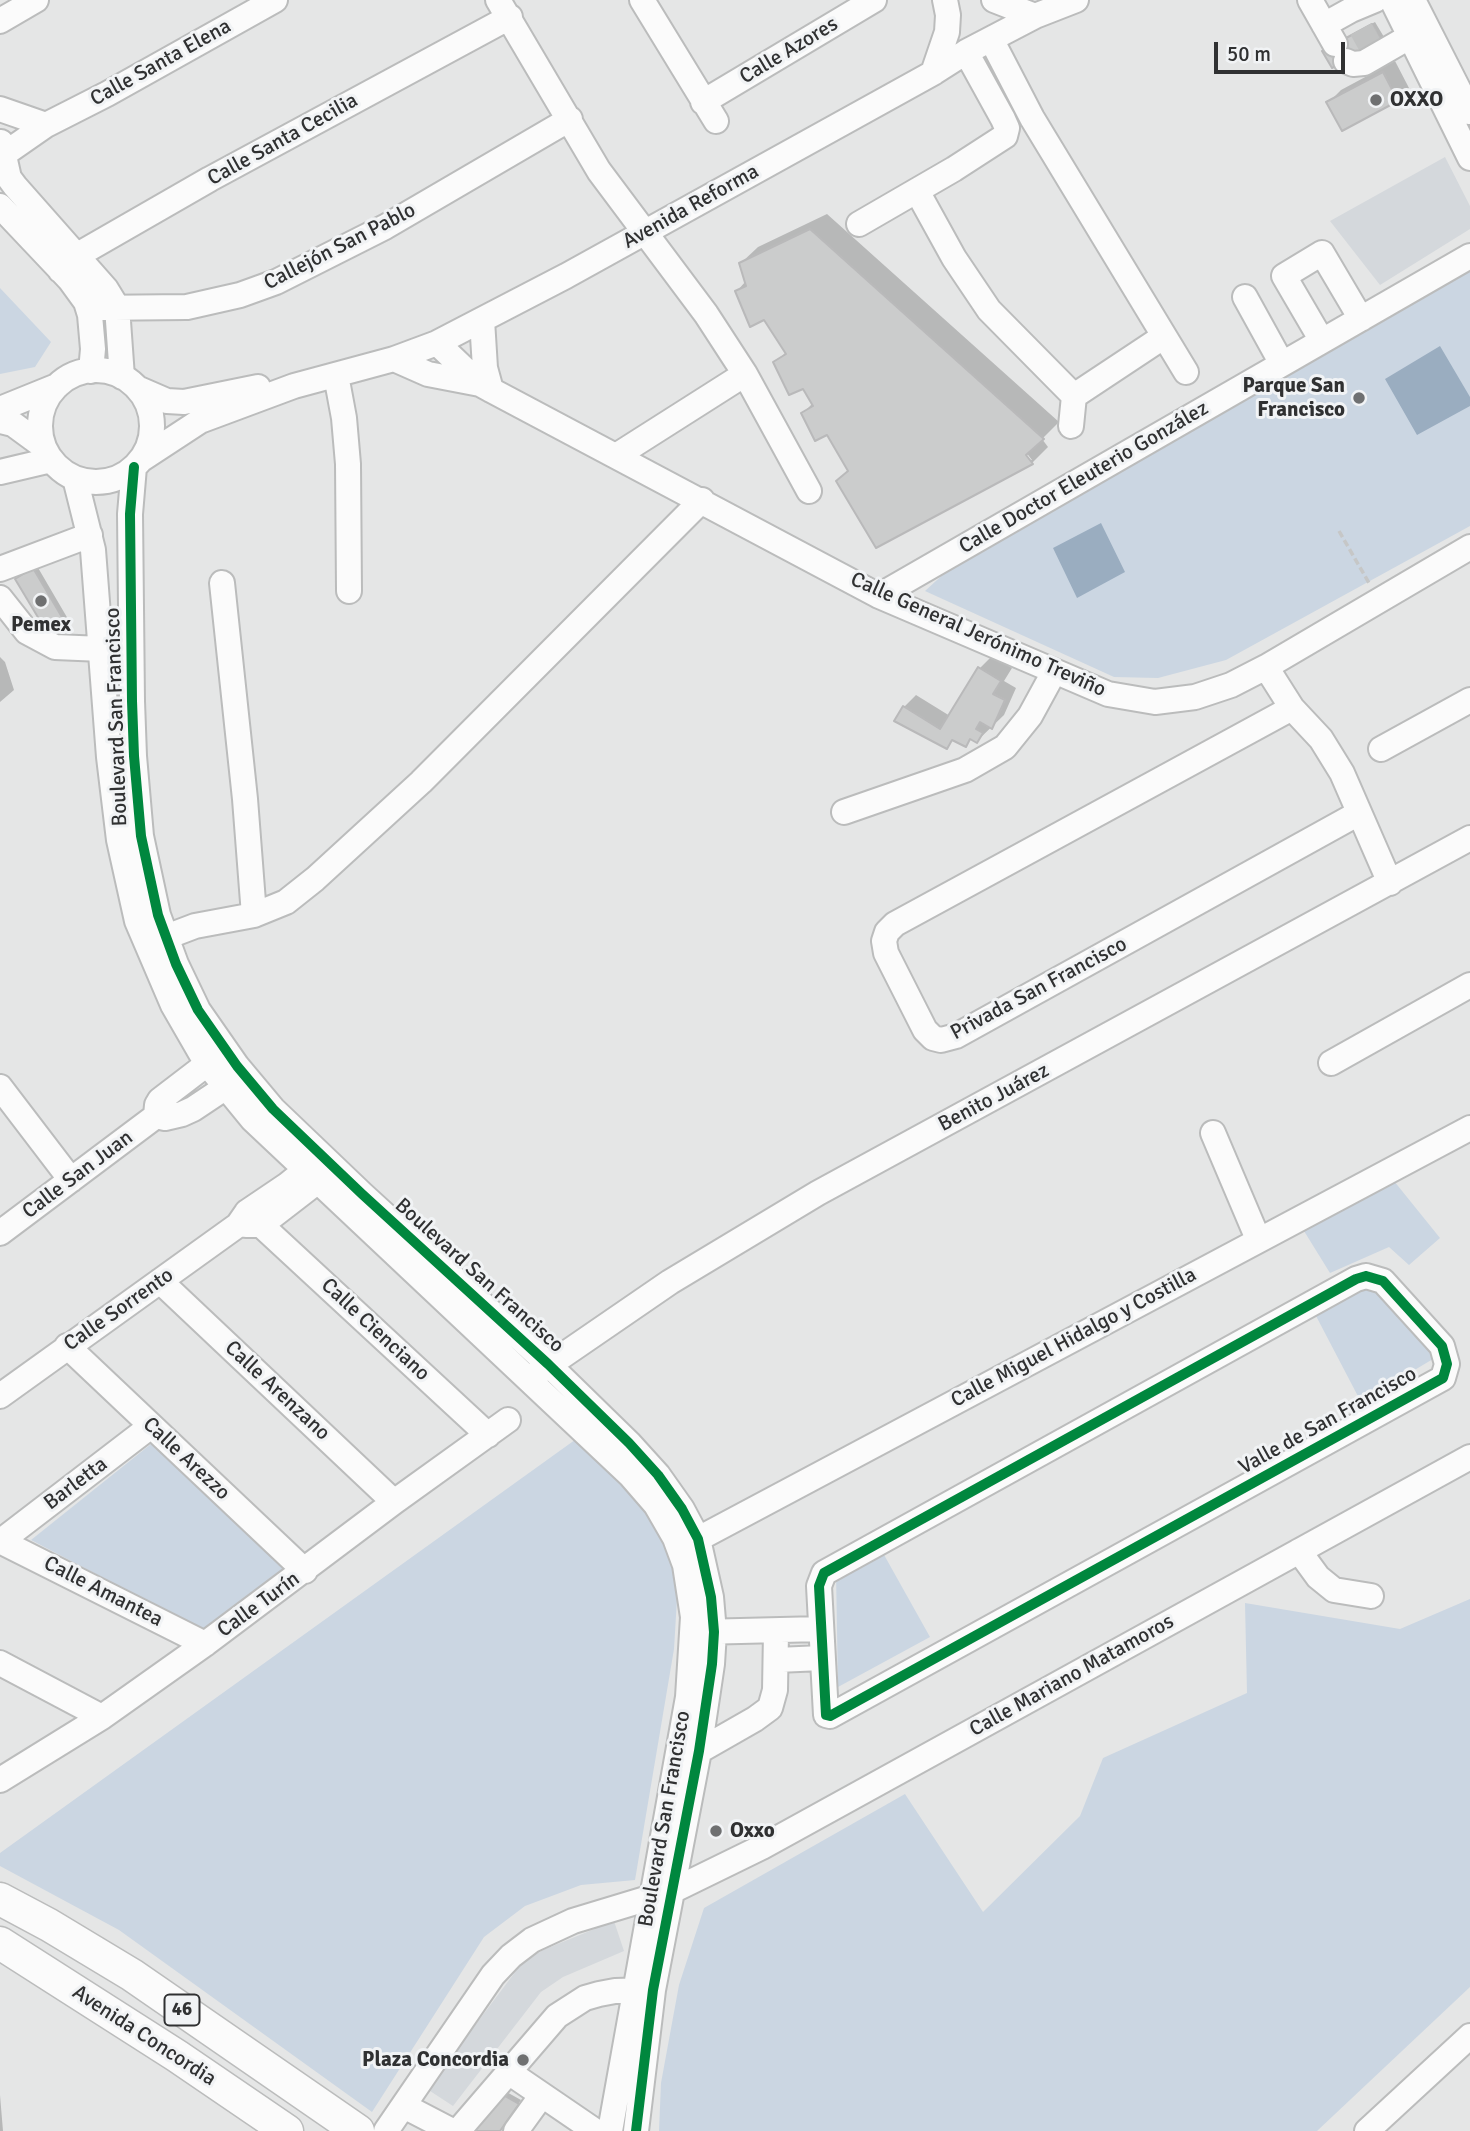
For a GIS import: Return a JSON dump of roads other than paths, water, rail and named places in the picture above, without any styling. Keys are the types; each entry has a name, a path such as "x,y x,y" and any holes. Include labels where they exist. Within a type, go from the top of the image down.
{"main road":[{"name":"Avenida Concordia","path":"0,1899 132,1975 358,2131"},
{"name":"Avenida Concordia","path":"0,1943 177,2056 287,2131"},
{"path":"177,2056 221,2070 302,2131"}],"street":[{"path":"0,21 36,0"},
{"name":"Calle Santa Elena","path":"1,151 275,0"},
{"name":"Calle Azores","path":"647,2 709,111 874,0"},
{"path":"933,73 947,32 945,0"},
{"path":"994,0 1035,16"},
{"name":"Avenida Reforma","path":"138,463 173,436 200,421 294,386 394,359 437,343 933,73 966,52 1035,16 1076,0"},
{"path":"1310,0 1335,43 1353,64 1364,63 1361,28 1375,0"},
{"path":"1392,0 1418,31 1470,112"},
{"path":"1413,0 1418,31 1470,158"},
{"path":"504,8 599,171 706,314 745,374 809,491"},
{"name":"Calle Santa Cecilia","path":"68,263 504,8"},
{"path":"1335,43 1361,28 1418,31"},
{"path":"990,40 1032,118 1185,372"},
{"path":"859,224 1005,136 1007,128 1003,119 966,52"},
{"path":"0,109 46,125"},
{"name":"Callejón San Pablo","path":"89,309 187,307 240,295 276,282 384,227 570,119"},
{"path":"1,151 9,178 68,263 89,309 93,349 91,371"},
{"path":"917,191 960,268 989,310 1074,396"},
{"path":"0,206 68,263 106,289 117,307 130,383"},
{"path":"1322,341 1284,276 1322,253 1361,319"},
{"name":"Calle Doctor Eleuterio González","path":"879,596 1470,256"},
{"path":"1245,297 1282,364"},
{"path":"482,320 486,387"},
{"path":"1074,396 1163,337"},
{"path":"437,343 486,387"},
{"path":"394,359 428,374 486,387"},
{"path":"0,409 57,386 78,373 107,372 130,383 148,404 152,423 150,442 138,463 116,478 96,482 75,478 62,471 47,453 13,424 0,421"},
{"path":"616,456 745,374"},
{"path":"336,375 344,418 348,464 349,591"},
{"name":"Avenida Reforma","path":"130,383 167,401 184,401 249,388 294,386"},
{"path":"47,453 40,430 41,414 47,399 57,386"},
{"name":"Calle General Jerónimo Treviño","path":"486,387 879,596 1108,694 1154,702 1195,696 1219,689 1266,667 1470,547"},
{"path":"1071,425 1074,396"},
{"path":"0,472 47,453"},
{"name":"Boulevard San Francisco","path":"138,463 130,514 134,756 141,835 156,941 173,1005 207,1063 252,1119 320,1169 539,1372 629,1443 658,1475 682,1509 689,1544 712,1597 676,1758 662,1894"},
{"name":"Boulevard San Francisco","path":"75,478 90,535 119,840 137,921 156,941 222,1047 320,1169"},
{"path":"156,941 195,926 254,915 286,902 315,879 411,791 702,500"},
{"path":"0,569 90,535"},
{"path":"222,583 245,799 254,915"},
{"path":"0,598 27,632 55,647 102,649"},
{"path":"1266,667 1292,708 1321,739 1342,773 1390,883"},
{"path":"844,812 965,770 1005,747 1030,716 1054,672"},
{"path":"1381,750 1470,700"},
{"name":"Privada San Francisco","path":"1292,708 895,924 887,932 884,941 886,953 925,1030 933,1038 941,1040 956,1036 1359,813"},
{"name":"Benito Juárez","path":"539,1372 670,1282 818,1194 1470,838"},
{"path":"1331,1063 1470,985"},
{"name":"Calle San Juan","path":"156,1116 160,1100 207,1063"},
{"path":"0,1087 71,1180"},
{"name":"Calle San Juan","path":"0,1233 156,1116 172,1117 193,1110 226,1087"},
{"name":"Calle Miguel Hidalgo y Costilla","path":"689,1544 1470,1128"},
{"path":"1213,1133 1258,1239"},
{"name":"Calle Sorrento","path":"0,1396 320,1169"},
{"name":"Calle Cienciano","path":"249,1221 488,1436"},
{"name":"Valle de San Francisco","path":"1366,1276 1384,1281 1445,1351 1447,1372 1437,1383 829,1717 826,1713 822,1658 819,1586 824,1573 1356,1279 1366,1276"},
{"name":"Calle Arenzano","path":"160,1281 394,1502"},
{"name":"Calle Arezzo","path":"67,1346 305,1571"},
{"name":"Calle Turín","path":"1,1780 102,1717 205,1644 508,1420"},
{"name":"Barletta","path":"0,1541 150,1426"},
{"name":"Calle Mariano Matamoros","path":"386,2131 493,1975 511,1956 532,1940 552,1929 600,1912 662,1894 762,1847 1470,1457"},
{"name":"Calle Amantea","path":"0,1541 205,1644"},
{"path":"1299,1551 1318,1577 1334,1590 1371,1596"},
{"path":"703,1632 821,1629"},
{"name":"Boulevard San Francisco","path":"610,2131 644,1990 662,1894 699,1751 703,1632"},
{"path":"676,1758 699,1751 766,1712 773,1702 777,1660 776,1632"},
{"path":"777,1660 822,1658"},
{"path":"0,1663 102,1717"},
{"path":"458,2131 510,2073 545,2028 571,2006 599,1994 644,1990"},
{"name":"Boulevard San Francisco","path":"636,2131 644,1990"},
{"path":"1367,2131 1470,2036"},
{"path":"510,2073 596,2131"},
{"path":"516,2131 542,2095"},
{"path":"404,2106 452,2131"}],"water":[{"path":"1440,346 1470,397 1470,406 1417,435 1385,379"},
{"path":"1101,523 1125,572 1077,598 1053,548"}],"tunnel":[{"path":"1361,29 1371,47"}],"place":[{"name":"OXXO","path":"1376,100"},
{"name":"Parque San Francisco","path":"1359,398"},
{"name":"Pemex","path":"41,601"},
{"name":"Oxxo","path":"716,1831"},
{"name":"Plaza Concordia","path":"523,2060"}]}
